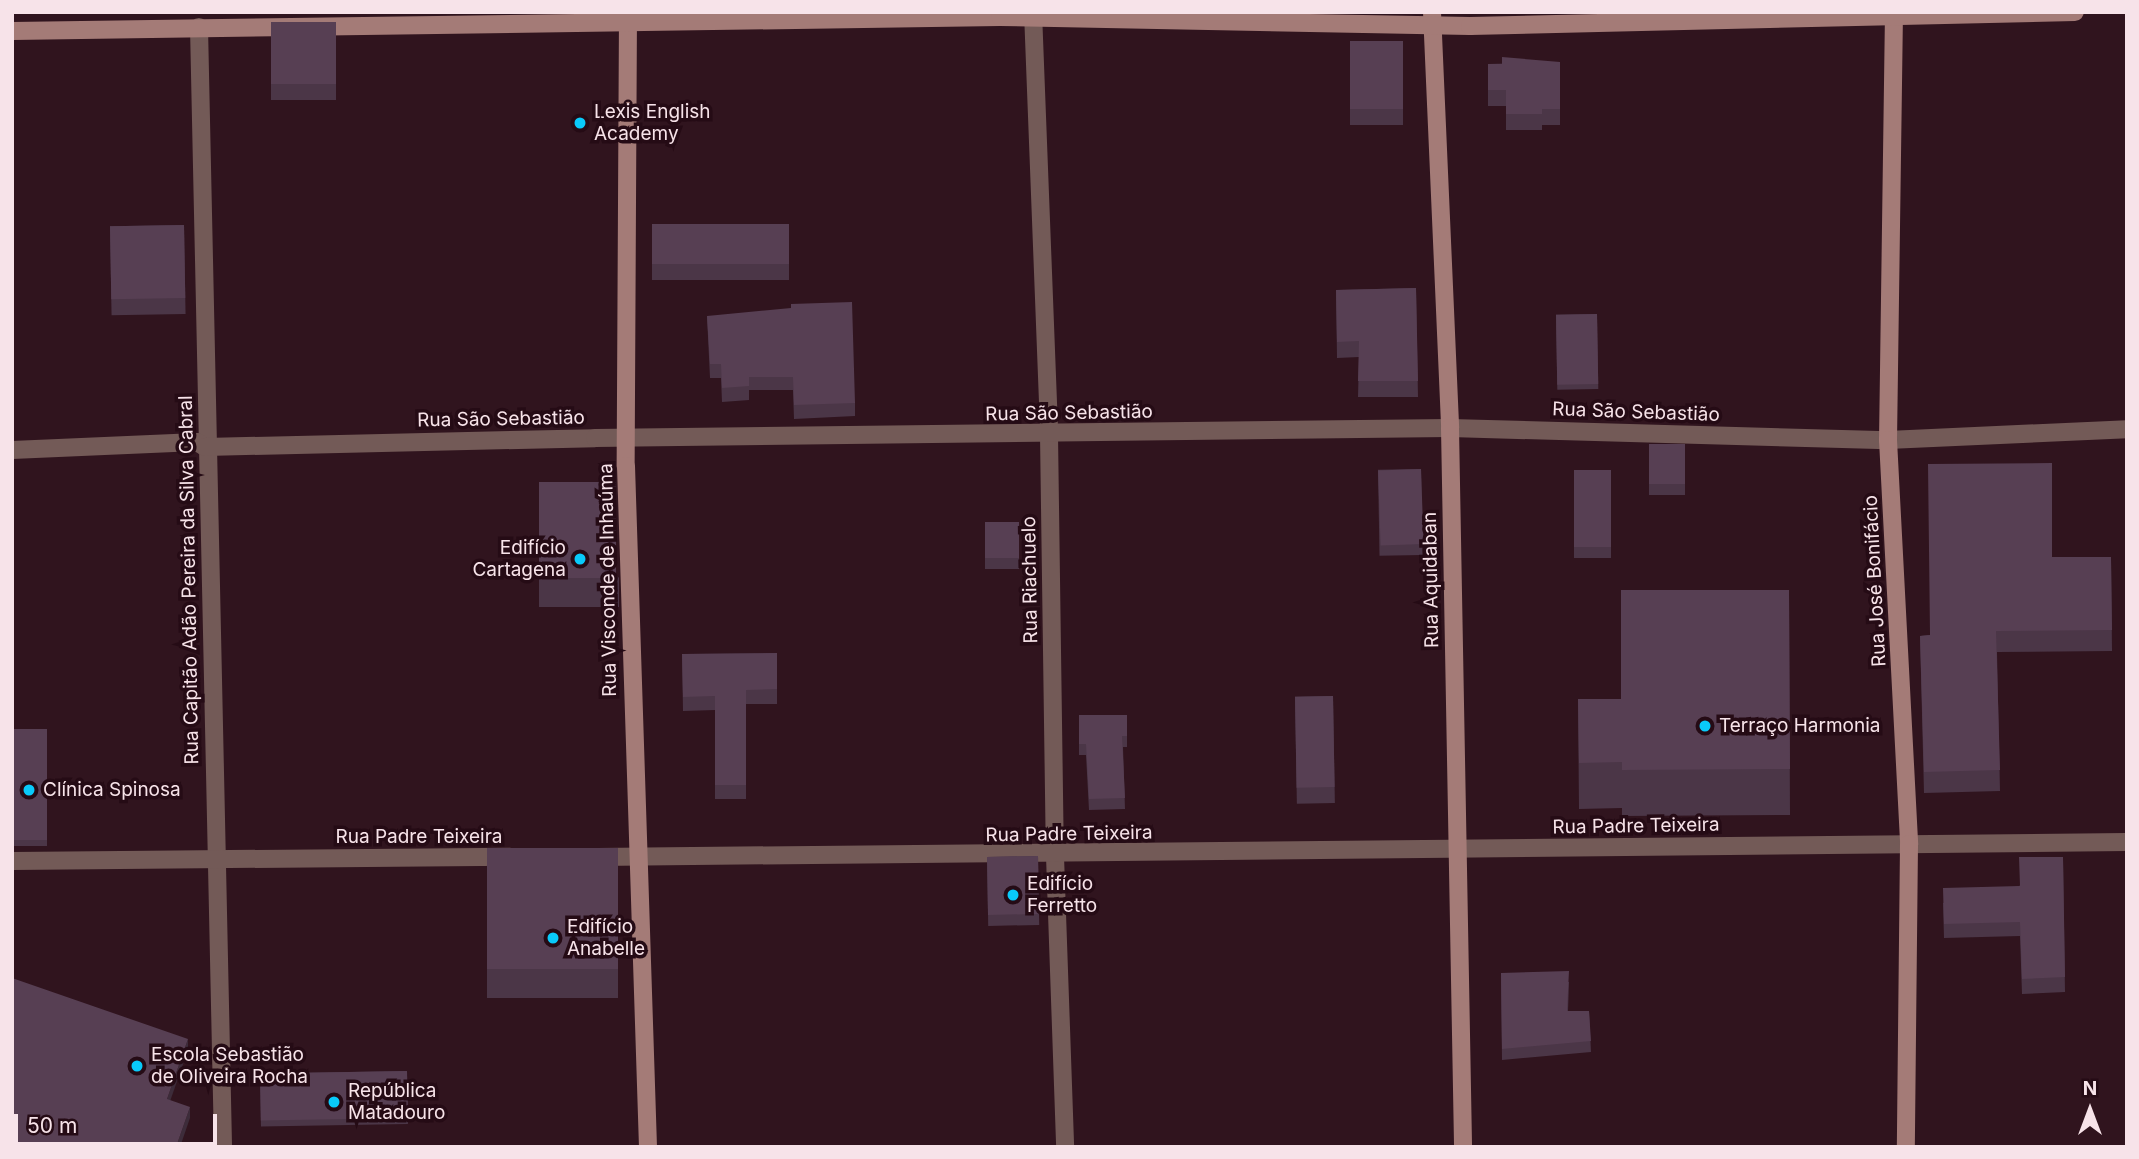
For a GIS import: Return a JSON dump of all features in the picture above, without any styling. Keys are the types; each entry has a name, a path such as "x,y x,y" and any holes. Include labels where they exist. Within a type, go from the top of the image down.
{"main road":[{"path":"12,31 200,20 628,16 1033,15 1432,19 2075,12"},
{"name":"Rua José Bonifácio","path":"1895,14 1888,440 1909,844 1906,1147"},
{"name":"Rua Visconde de Inhaúma","path":"628,16 626,437 648,1147"},
{"name":"Rua Aquidaban","path":"1432,19 1450,428 1463,1147"}],"street":[{"name":"Rua Riachuelo","path":"1033,15 1049,435 1055,856 1065,1147"},
{"name":"Rua Capitão Adão Pereira da Silva Cabral","path":"200,20 205,447 223,1147"},
{"name":"Rua São Sebastião","path":"12,450 197,442 205,447 626,437 1049,435 1450,428 1888,440 2127,429"},
{"name":"Rua Padre Teixeira","path":"583,857 1055,856 2127,842"},
{"name":"Rua Padre Teixeira","path":"12,861 217,857 528,858"}],"building":[{"path":"271,22 336,22 336,84 271,84"},
{"path":"1350,41 1403,41 1403,109 1350,109"},
{"path":"1502,57 1560,62 1560,109 1542,109 1542,114 1506,114 1506,90 1488,90 1488,64 1502,64"},
{"path":"652,224 789,224 789,264 652,264"},
{"path":"184,225 185,298 111,299 110,226"},
{"path":"1416,288 1418,381 1358,381 1359,341 1337,342 1336,290"},
{"path":"852,302 855,403 794,405 793,377 749,377 749,386 722,388 721,364 710,364 707,316 791,308 791,304"},
{"path":"1597,314 1598,384 1557,385 1556,315"},
{"path":"1649,444 1685,444 1685,484 1649,484"},
{"path":"2052,463 2052,557 2111,557 2112,630 1996,631 2000,770 1924,772 1920,636 1930,635 1928,464"},
{"path":"1421,469 1424,544 1381,545 1378,471"},
{"path":"1574,470 1611,470 1611,547 1574,547"},
{"name":"Edifício Cartagena","path":"539,482 616,482 616,578 539,578"},
{"path":"985,522 1019,522 1019,558 985,558"},
{"name":"Terraço Harmonia","path":"1621,590 1789,590 1790,769 1622,770 1622,762 1579,763 1578,699 1621,699"},
{"path":"777,653 777,689 746,690 746,785 715,785 715,696 683,697 682,654"},
{"path":"1333,696 1335,787 1297,788 1295,697"},
{"path":"1079,715 1127,715 1127,736 1122,736 1125,798 1089,799 1086,744 1079,744"},
{"name":"Clínica Spinosa","path":"12,729 47,729 47,840 12,840"},
{"name":"Edifício Anabelle","path":"487,848 618,848 618,969 487,969"},
{"name":"Edifício Ferretto","path":"1038,856 1039,914 988,915 987,857"},
{"path":"2019,857 2063,857 2065,977 2022,979 2020,922 1944,924 1943,888 2020,886"},
{"path":"1569,971 1567,1011 1589,1011 1591,1041 1502,1049 1501,973"},
{"name":"Escola Sebastião de Oliveira Rocha","path":"12,978 188,1039 167,1099 190,1107 176,1147 12,1147"},
{"name":"República Matadouro","path":"407,1071 408,1118 261,1121 260,1074"}],"place":[{"name":"Lexis English Academy","path":"580,123"},
{"name":"Edifício Cartagena","path":"580,559"},
{"name":"Terraço Harmonia","path":"1705,726"},
{"name":"Clínica Spinosa","path":"29,790"},
{"name":"Edifício Ferretto","path":"1013,895"},
{"name":"Edifício Anabelle","path":"553,938"},
{"name":"Escola Sebastião de Oliveira Rocha","path":"137,1066"},
{"name":"República Matadouro","path":"334,1102"}]}
